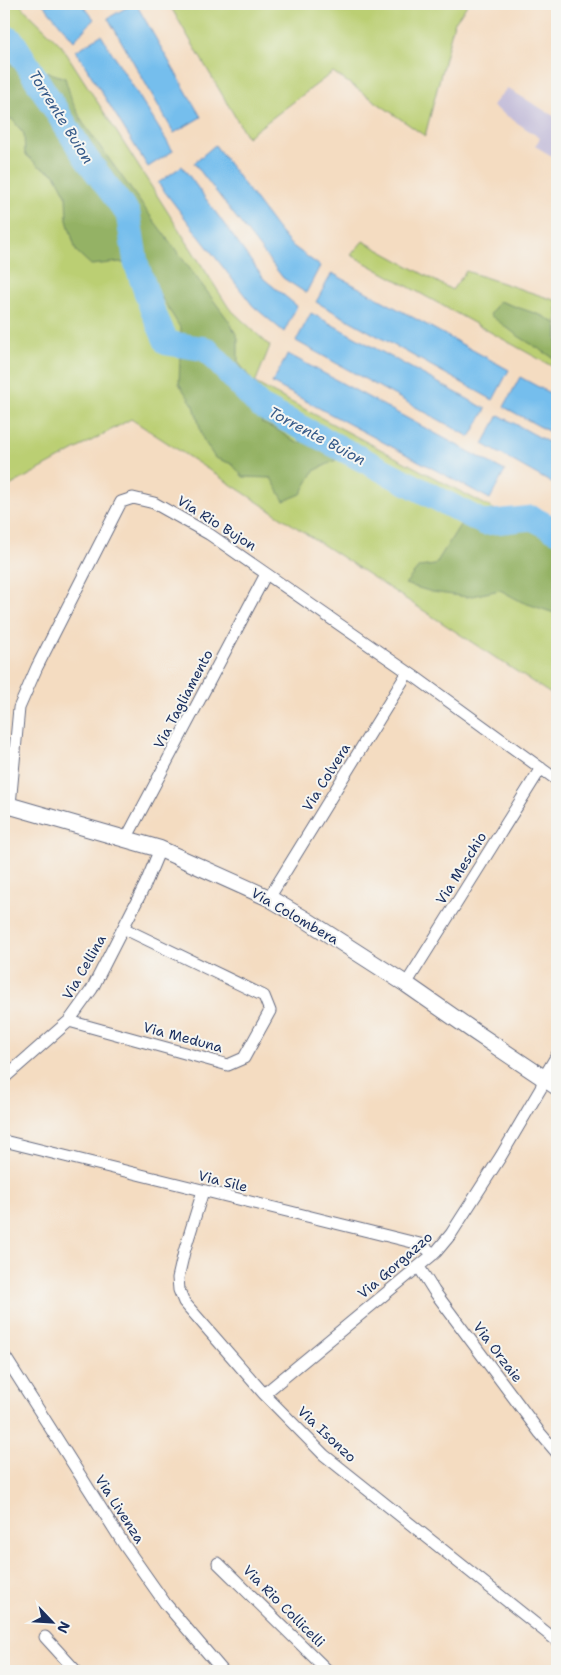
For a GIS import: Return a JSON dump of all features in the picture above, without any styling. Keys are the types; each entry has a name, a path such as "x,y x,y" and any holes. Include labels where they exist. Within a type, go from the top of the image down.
{"street":[{"name":"Via Rio Bujon","path":"7,804 19,708 37,667 121,502 134,498 154,503 209,534 408,672 557,780"},
{"name":"Via Tagliamento","path":"126,839 266,574"},
{"name":"Via Colvera","path":"269,898 408,672"},
{"name":"Via Meschio","path":"406,984 541,768"},
{"name":"Via Colombera","path":"7,804 160,849 269,898 406,984 557,1087"},
{"name":"Via Cellina","path":"4,1078 69,1021 92,989 145,885 160,849"},
{"name":"Via Meduna","path":"69,1021 228,1065 244,1058 270,1011 264,996 123,928"},
{"path":"544,1077 557,1055"},
{"name":"Via Gorgazzo","path":"264,1394 434,1254 451,1234 501,1156 541,1088 544,1077"},
{"name":"Via Sile","path":"4,1141 420,1244 434,1254"},
{"name":"Via Isonzo","path":"203,1191 178,1278 179,1290 184,1302 264,1394 324,1456 557,1640"},
{"name":"Via Orzaie","path":"419,1267 440,1299 557,1453"},
{"name":"Via Livenza","path":"4,1356 131,1554 165,1603 223,1671"},
{"name":"Via Rio Collicelli","path":"218,1562 328,1671"},
{"path":"45,1637 76,1671"}],"shaded area":[{"path":"507,88 557,118 557,159 535,146 540,138 492,106"}],"green space":[{"path":"4,4 19,4 61,45 229,308 270,346 255,383 505,515 533,511 557,522 557,698 131,419 4,489"},
{"path":"169,4 468,4 454,23 425,136 333,72 247,137"},
{"path":"4,59 13,66 33,67 65,78 72,101 83,123 229,321 238,338 238,362 254,383 262,423 297,443 318,437 344,450 336,460 314,471 301,494 284,501 271,478 243,477 232,464 215,458 203,439 194,406 179,384 181,329 147,274 120,262 91,265 76,251 67,220 66,195 55,174 39,166 25,154 24,134 12,119 4,118"},
{"path":"363,241 452,290 466,271 557,301 557,369 351,255"},
{"path":"499,301 543,316 557,324 557,360 518,336 490,315"},
{"path":"533,511 557,522 557,614 522,602 500,590 467,597 432,592 405,584 419,567 435,565 465,517 505,516"}],"water":[{"path":"43,4 82,4 94,19 74,41"},
{"path":"136,4 201,117 174,133 108,18"},
{"path":"101,35 173,151 148,167 76,51"},
{"path":"215,145 290,244 320,266 306,293 283,278 194,163"},
{"path":"182,166 264,279 297,306 284,332 253,306 158,183"},
{"path":"332,273 509,370 493,400 316,302"},
{"path":"311,313 486,409 470,437 296,341"},
{"path":"288,354 505,471 490,499 272,383"},
{"path":"520,377 557,397 557,436 504,407"},
{"path":"499,415 557,447 557,486 483,444"}],"waterway":[{"name":"Torrente Buion","path":"4,36 13,42 86,158 128,214 136,263 152,309 167,343 206,349 260,406 484,523 532,518 557,531"}]}
